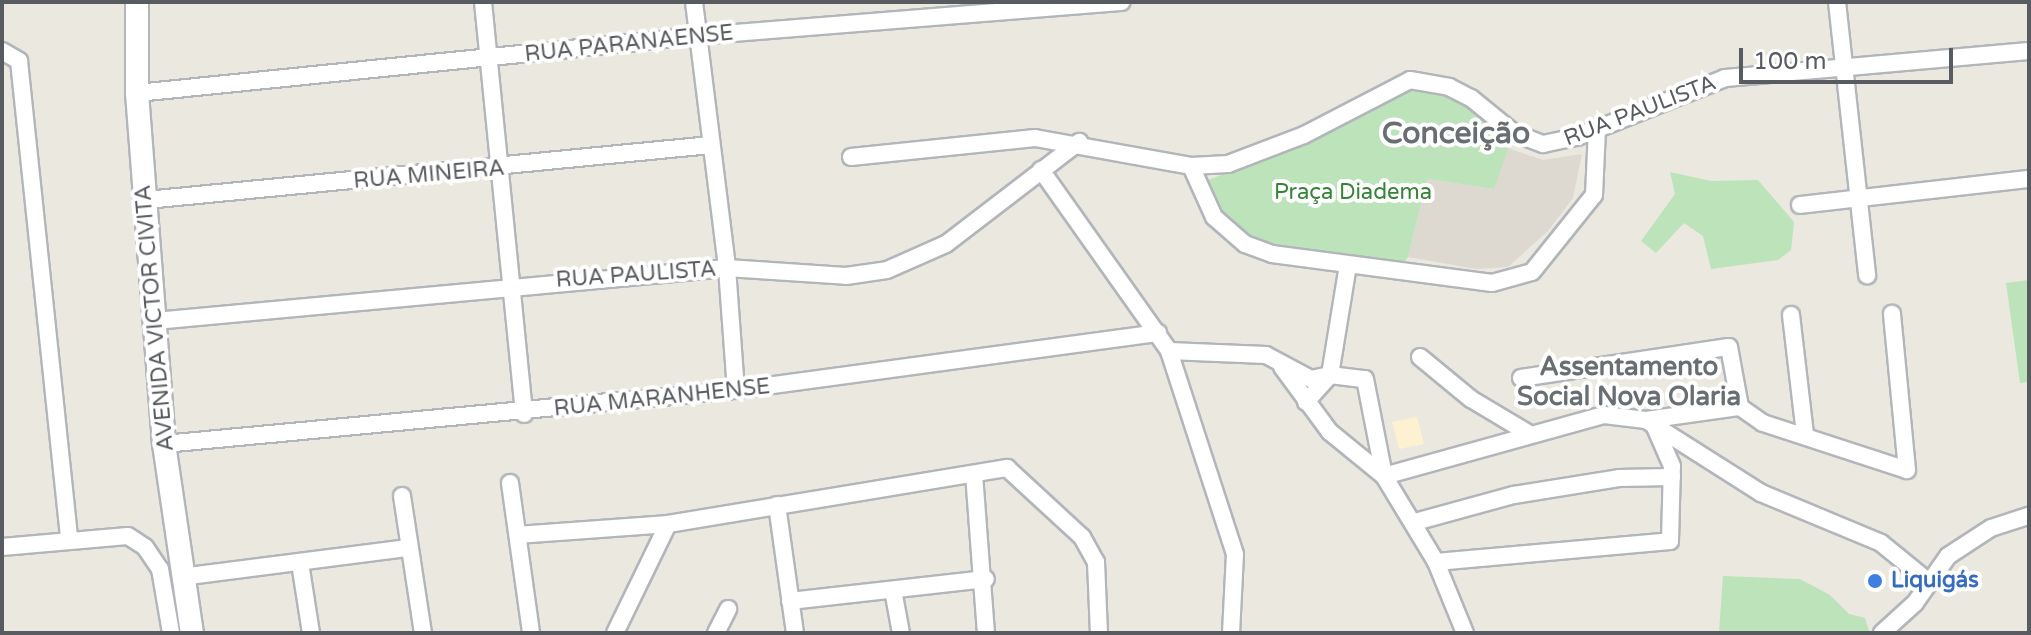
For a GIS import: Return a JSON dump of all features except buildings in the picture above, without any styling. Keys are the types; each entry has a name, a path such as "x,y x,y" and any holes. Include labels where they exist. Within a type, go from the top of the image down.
{"main road":[{"name":"AVENIDA VICTOR CIVITA","path":"137,2 137,93 164,444 181,577 192,633"}],"street":[{"path":"483,2 524,414"},
{"path":"694,2 727,268 736,390"},
{"name":"RUA PARANAENSE","path":"137,93 697,36 1122,2"},
{"path":"1837,2 1867,275"},
{"path":"2,51 19,61 69,540"},
{"name":"RUA PAULISTA","path":"851,157 985,140 1079,142 1191,166 1255,158 1410,80 1449,87 1471,98 1529,141 1561,143 1725,78 2029,51"},
{"path":"1191,166 1194,181 1214,217 1245,244 1272,254 1492,283 1532,272 1594,195 1597,128"},
{"name":"RUA PAULISTA","path":"155,321 510,285 727,268 846,276 887,270 946,244 1079,142"},
{"name":"RUA MINEIRA","path":"146,200 500,169 711,145"},
{"path":"1041,170 1169,351 1235,554 1231,633"},
{"path":"1800,205 2029,179"},
{"path":"1306,402 1330,375 1348,265"},
{"path":"1384,476 1528,433 1604,415 1649,422 1740,407 1763,423 1805,435 1903,472 1909,466 1892,314"},
{"path":"1791,315 1805,435"},
{"name":"RUA MARANHENSE","path":"164,444 524,414 736,390 1158,333"},
{"path":"1521,378 1729,347 1740,407"},
{"path":"1169,351 1276,360 1304,377 1330,375 1368,382 1384,476"},
{"path":"1420,357 1471,399 1528,433"},
{"path":"1276,360 1330,432 1384,476 1415,522 1436,562 1465,633"},
{"path":"1436,562 1670,541 1671,460 1649,422"},
{"path":"1649,422 1761,493 1881,543 1930,583"},
{"path":"518,535 668,524 1007,468 1082,537 1096,562 1099,633"},
{"path":"974,474 986,579 986,633"},
{"path":"1415,522 1514,495 1619,478 1672,477"},
{"path":"510,483 531,633"},
{"path":"402,496 423,633"},
{"path":"777,505 795,633"},
{"path":"1882,633 1930,583 1948,556 2002,523 2029,516"},
{"path":"615,633 668,524"},
{"path":"2,547 127,536 145,547 160,569 171,633"},
{"path":"181,577 408,548"},
{"path":"300,563 311,633"},
{"path":"790,601 986,579"},
{"path":"893,590 901,633"},
{"path":"716,633 728,609"}],"shaded area":[{"path":"1508,148 1543,160 1582,154 1573,198 1548,231 1508,267 1476,269 1408,257 1427,179 1493,189"},
{"path":"1417,417 1424,444 1399,449 1392,422"}],"green space":[{"name":"Praça Diadema","path":"1417,87 1447,91 1513,135 1494,189 1427,179 1408,257 1402,265 1272,245 1231,230 1210,204 1208,180 1277,154"},
{"path":"1670,172 1711,181 1758,180 1794,222 1791,250 1778,260 1711,269 1703,236 1684,223 1656,253 1641,241 1675,194"},
{"path":"2029,280 2029,382 2020,383 2006,283"},
{"path":"1723,576 1800,579 1830,595 1849,614 1865,618 1869,631 1719,633"}],"place":[{"name":"Liquigás","path":"1875,581"}],"district":[{"name":"Conceição","path":"1456,134"},
{"name":"Assentamento Social Nova Olaria","path":"1629,382"}]}
